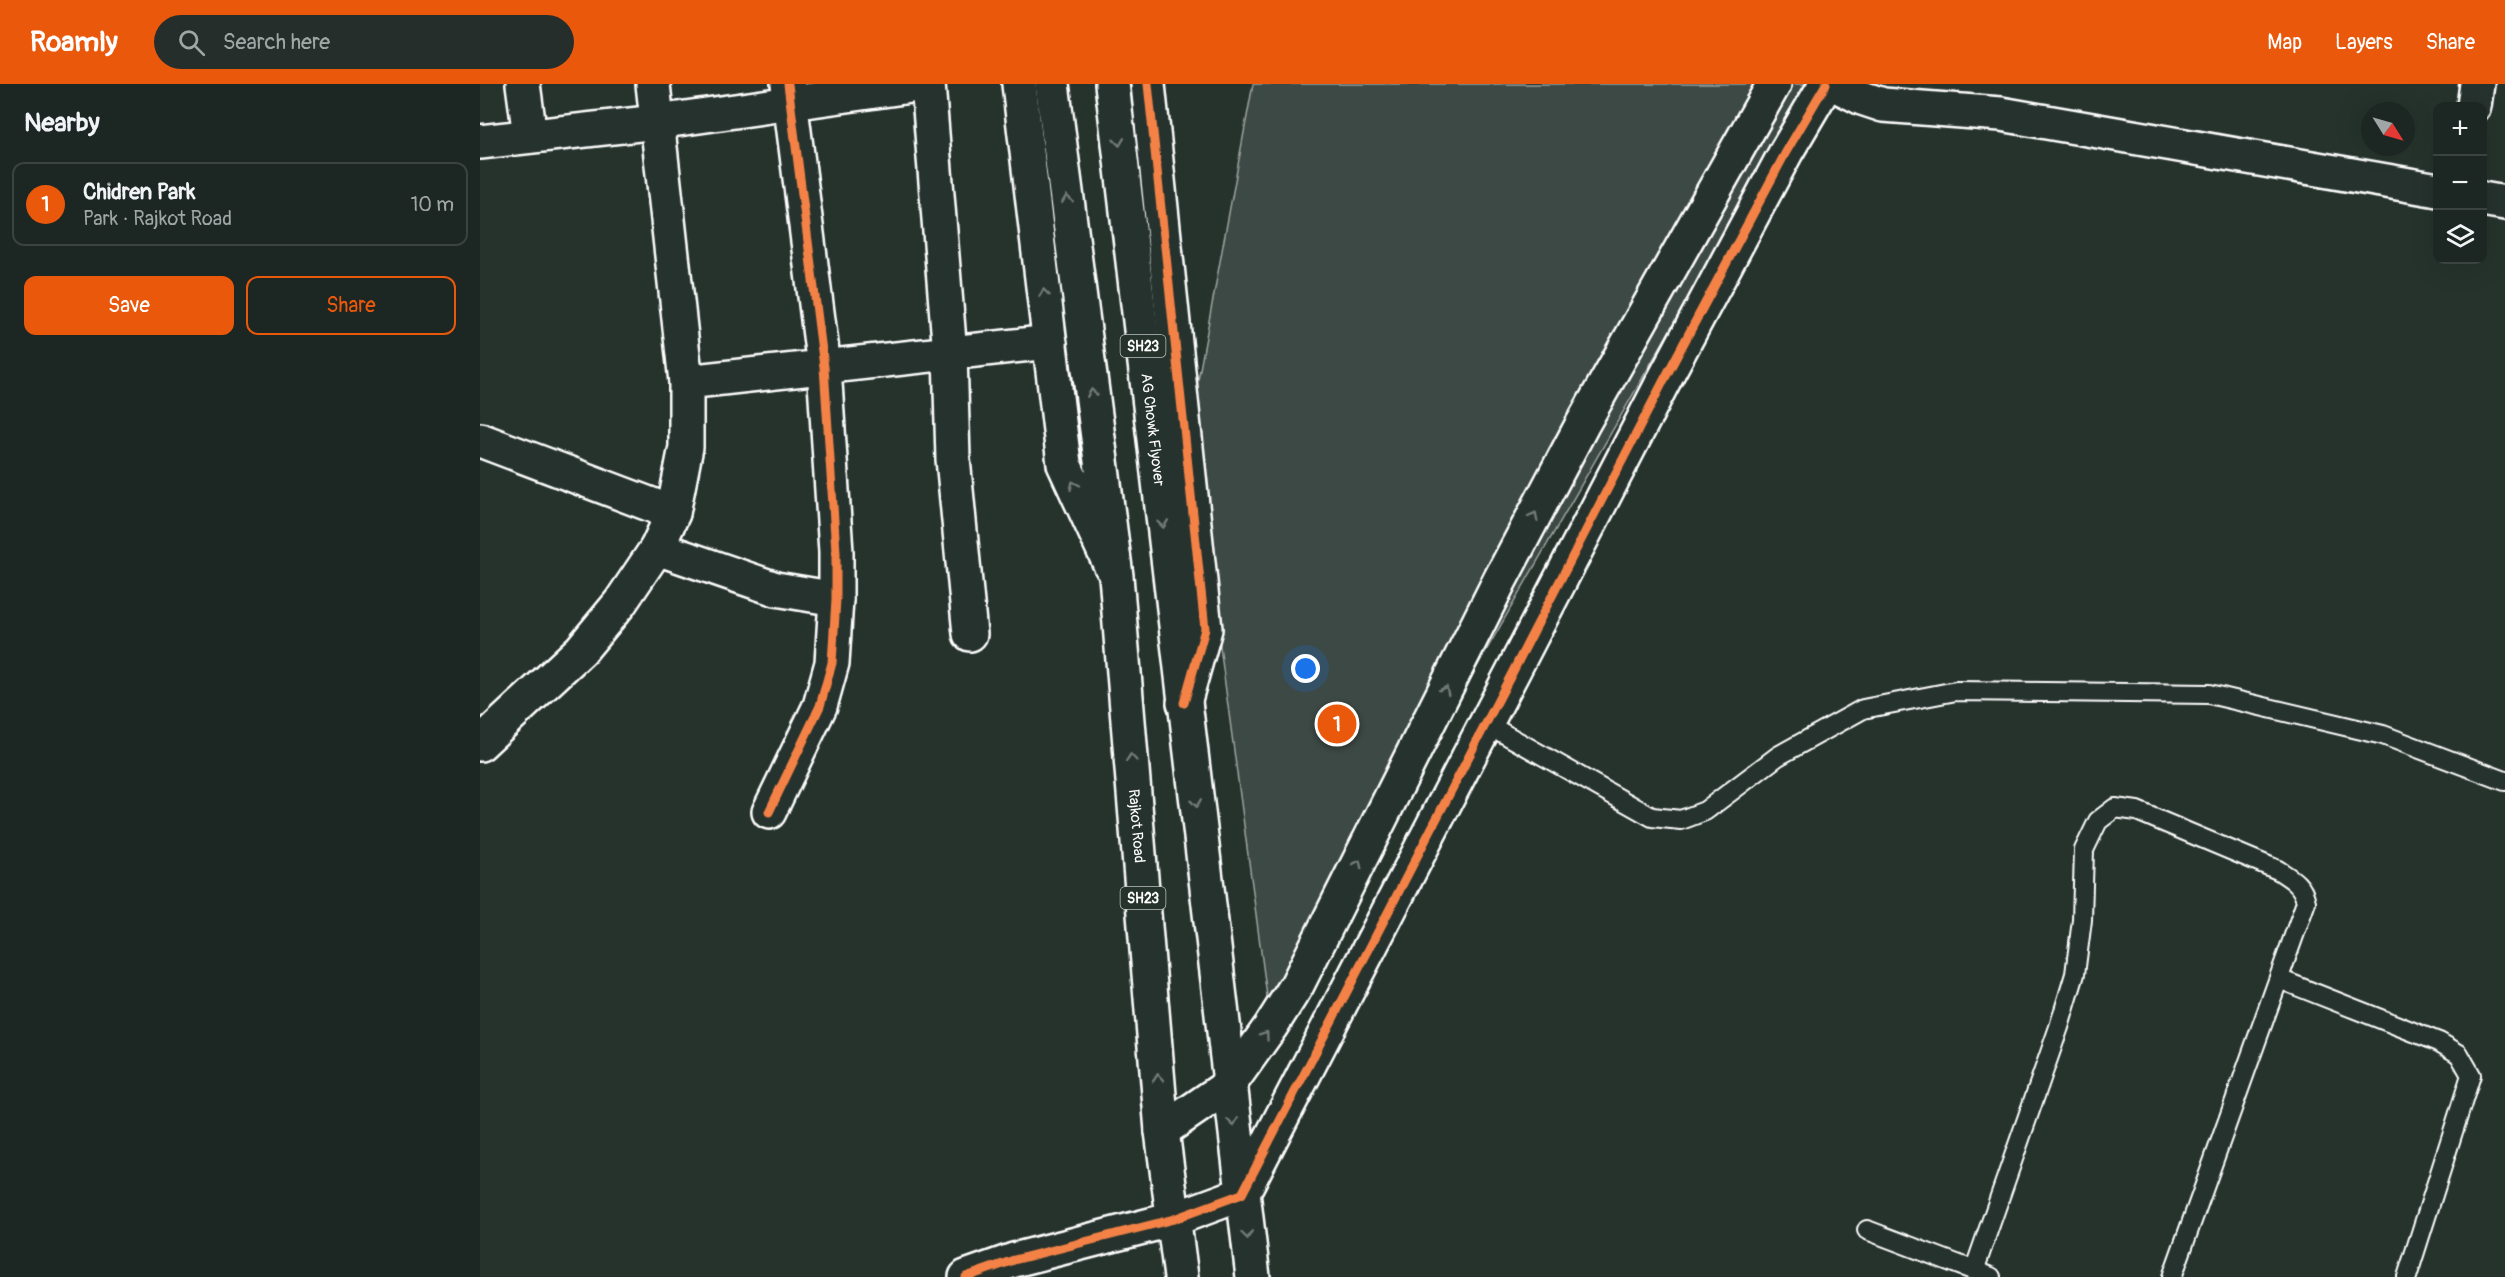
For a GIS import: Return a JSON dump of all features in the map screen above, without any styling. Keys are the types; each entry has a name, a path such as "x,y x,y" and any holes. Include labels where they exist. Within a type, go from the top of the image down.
{"street":[{"path":"523,84 530,136"},
{"path":"480,744 581,650 620,603 657,548 673,513 686,447 686,382 652,84"},
{"path":"480,142 657,122 789,93 926,84 950,354 953,459 970,634"},
{"path":"1019,84 1064,464 1116,576"},
{"name":"SH23","path":"1052,84 1116,576"},
{"name":"AG Chowk Flyover","path":"1112,84 1184,703"},
{"path":"1148,84 1205,629 1184,703"},
{"path":"1162,1131 1229,1085 1297,985 1500,580 1576,436 1774,84"},
{"path":"966,1277 1014,1260 1174,1219 1242,1194 1664,380 1786,152 1826,84"},
{"path":"1834,84 1862,98 1883,105 2001,114 2433,189"},
{"path":"2474,102 2476,84"},
{"path":"769,812 820,706 832,663 836,600 836,552 824,367 789,93"},
{"path":"2487,200 2505,203"},
{"path":"686,382 1050,342"},
{"path":"480,440 673,513"},
{"path":"657,548 776,589 836,600"},
{"name":"Rajkot Road","path":"1116,576 1162,1131 1174,1219"},
{"name":"SH23","path":"1184,703 1253,1277"},
{"name":"SH23","path":"1174,1219 1181,1277"}],"lane":[{"path":"1485,723 1652,817 1681,820 1705,811 1778,756 1863,709 1956,692 2209,694 2383,735 2505,781"},
{"path":"1974,1271 2075,974 2082,920 2084,850 2098,821 2115,808 2137,812 2278,870 2295,880 2304,891 2306,902 2172,1277"},
{"path":"2279,979 2439,1042 2459,1054 2471,1074 2408,1277"},
{"path":"1867,1230 1991,1277"}],"shaded area":[{"path":"1253,84 1811,84 1271,1026 1190,423"}],"cycle path":[{"path":"769,812 820,706 832,663 836,599 836,552 824,367 788,84"},
{"path":"1148,84 1205,629 1184,703"},
{"path":"966,1277 1014,1260 1174,1219 1242,1194 1664,380 1786,152 1826,84"}],"place":[{"name":"Chidren Park","path":"1337,724"}]}
